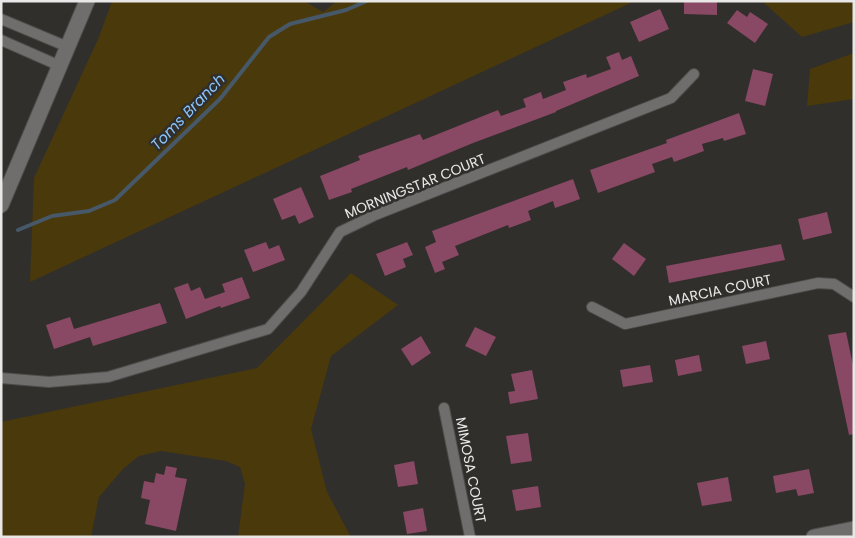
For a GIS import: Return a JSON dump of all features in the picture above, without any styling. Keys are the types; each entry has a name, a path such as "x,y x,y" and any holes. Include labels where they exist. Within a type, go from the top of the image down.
{"street":[{"path":"1,205 87,1"},
{"path":"1,19 68,47"},
{"path":"1,40 60,66"},
{"name":"MORNINGSTAR COURT","path":"1,378 49,382 108,377 268,329 302,292 340,232 384,211 671,98 694,74"},
{"name":"MARCIA COURT","path":"592,306 625,324 818,283 834,284 854,297"},
{"name":"MIMOSA COURT","path":"444,408 470,537"},
{"path":"814,537 854,529"}],"shaded area":[{"path":"112,1 304,1 323,12 337,1 635,1 30,282 34,178 99,37"},
{"path":"762,1 854,1 854,22 802,37"},
{"path":"854,53 854,99 807,106 810,69"},
{"path":"351,273 398,305 331,356 311,429 327,492 351,537 238,537 245,484 240,467 226,461 161,451 139,456 123,469 99,497 91,537 1,537 1,422 257,368"}],"building":[{"path":"684,1 717,1 717,15 684,14"},
{"path":"660,9 669,29 639,42 630,22"},
{"path":"737,10 747,17 750,12 768,24 755,43 727,23"},
{"path":"619,52 622,60 631,56 639,76 556,112 408,170 407,167 351,189 352,192 329,200 320,176 360,160 358,156 420,134 423,140 498,110 501,116 526,107 523,99 541,92 543,99 566,90 563,82 586,74 587,78 611,69 606,57"},
{"path":"753,69 773,74 765,106 745,101"},
{"path":"739,113 746,134 724,141 723,138 702,144 704,151 674,162 672,157 652,164 655,172 598,193 590,170 667,143 666,140"},
{"path":"573,179 580,199 555,208 553,201 528,211 531,220 509,228 508,225 455,246 459,255 442,262 445,269 435,273 425,247 436,242 432,231"},
{"path":"301,187 314,217 299,224 295,215 282,220 273,199"},
{"path":"827,212 832,233 803,240 798,219"},
{"path":"266,242 269,249 279,245 285,260 253,272 244,250"},
{"path":"407,242 413,255 403,259 406,267 385,276 376,254"},
{"path":"624,243 646,259 634,276 612,259"},
{"path":"781,244 785,260 669,283 666,266"},
{"path":"242,277 250,298 221,308 220,306 186,319 174,288 188,283 191,291 200,287 205,299 225,292 222,284"},
{"path":"160,303 167,323 93,346 90,337 54,349 46,325 70,317 74,329"},
{"path":"475,327 496,337 486,356 465,346"},
{"path":"846,332 854,370 854,434 849,435 828,335"},
{"path":"421,336 431,353 412,366 401,349"},
{"path":"766,341 770,359 746,364 742,346"},
{"path":"699,355 702,371 678,376 675,360"},
{"path":"650,365 653,382 623,387 620,370"},
{"path":"532,370 538,399 510,404 508,392 515,391 511,374"},
{"path":"528,433 532,461 511,464 506,436"},
{"path":"414,461 418,484 398,487 394,465"},
{"path":"166,466 177,468 175,477 187,479 176,531 145,524 150,500 141,498 144,481 154,483 156,473 164,475"},
{"path":"809,469 814,493 798,496 796,489 776,493 773,476"},
{"path":"728,477 732,501 702,506 697,483"},
{"path":"538,486 541,507 516,511 512,490"},
{"path":"423,508 427,531 407,534 403,512"}],"waterway":[{"name":"Toms Branch","path":"18,230 52,216 89,211 115,200 220,99 269,37 290,24 346,10 367,1"}]}
